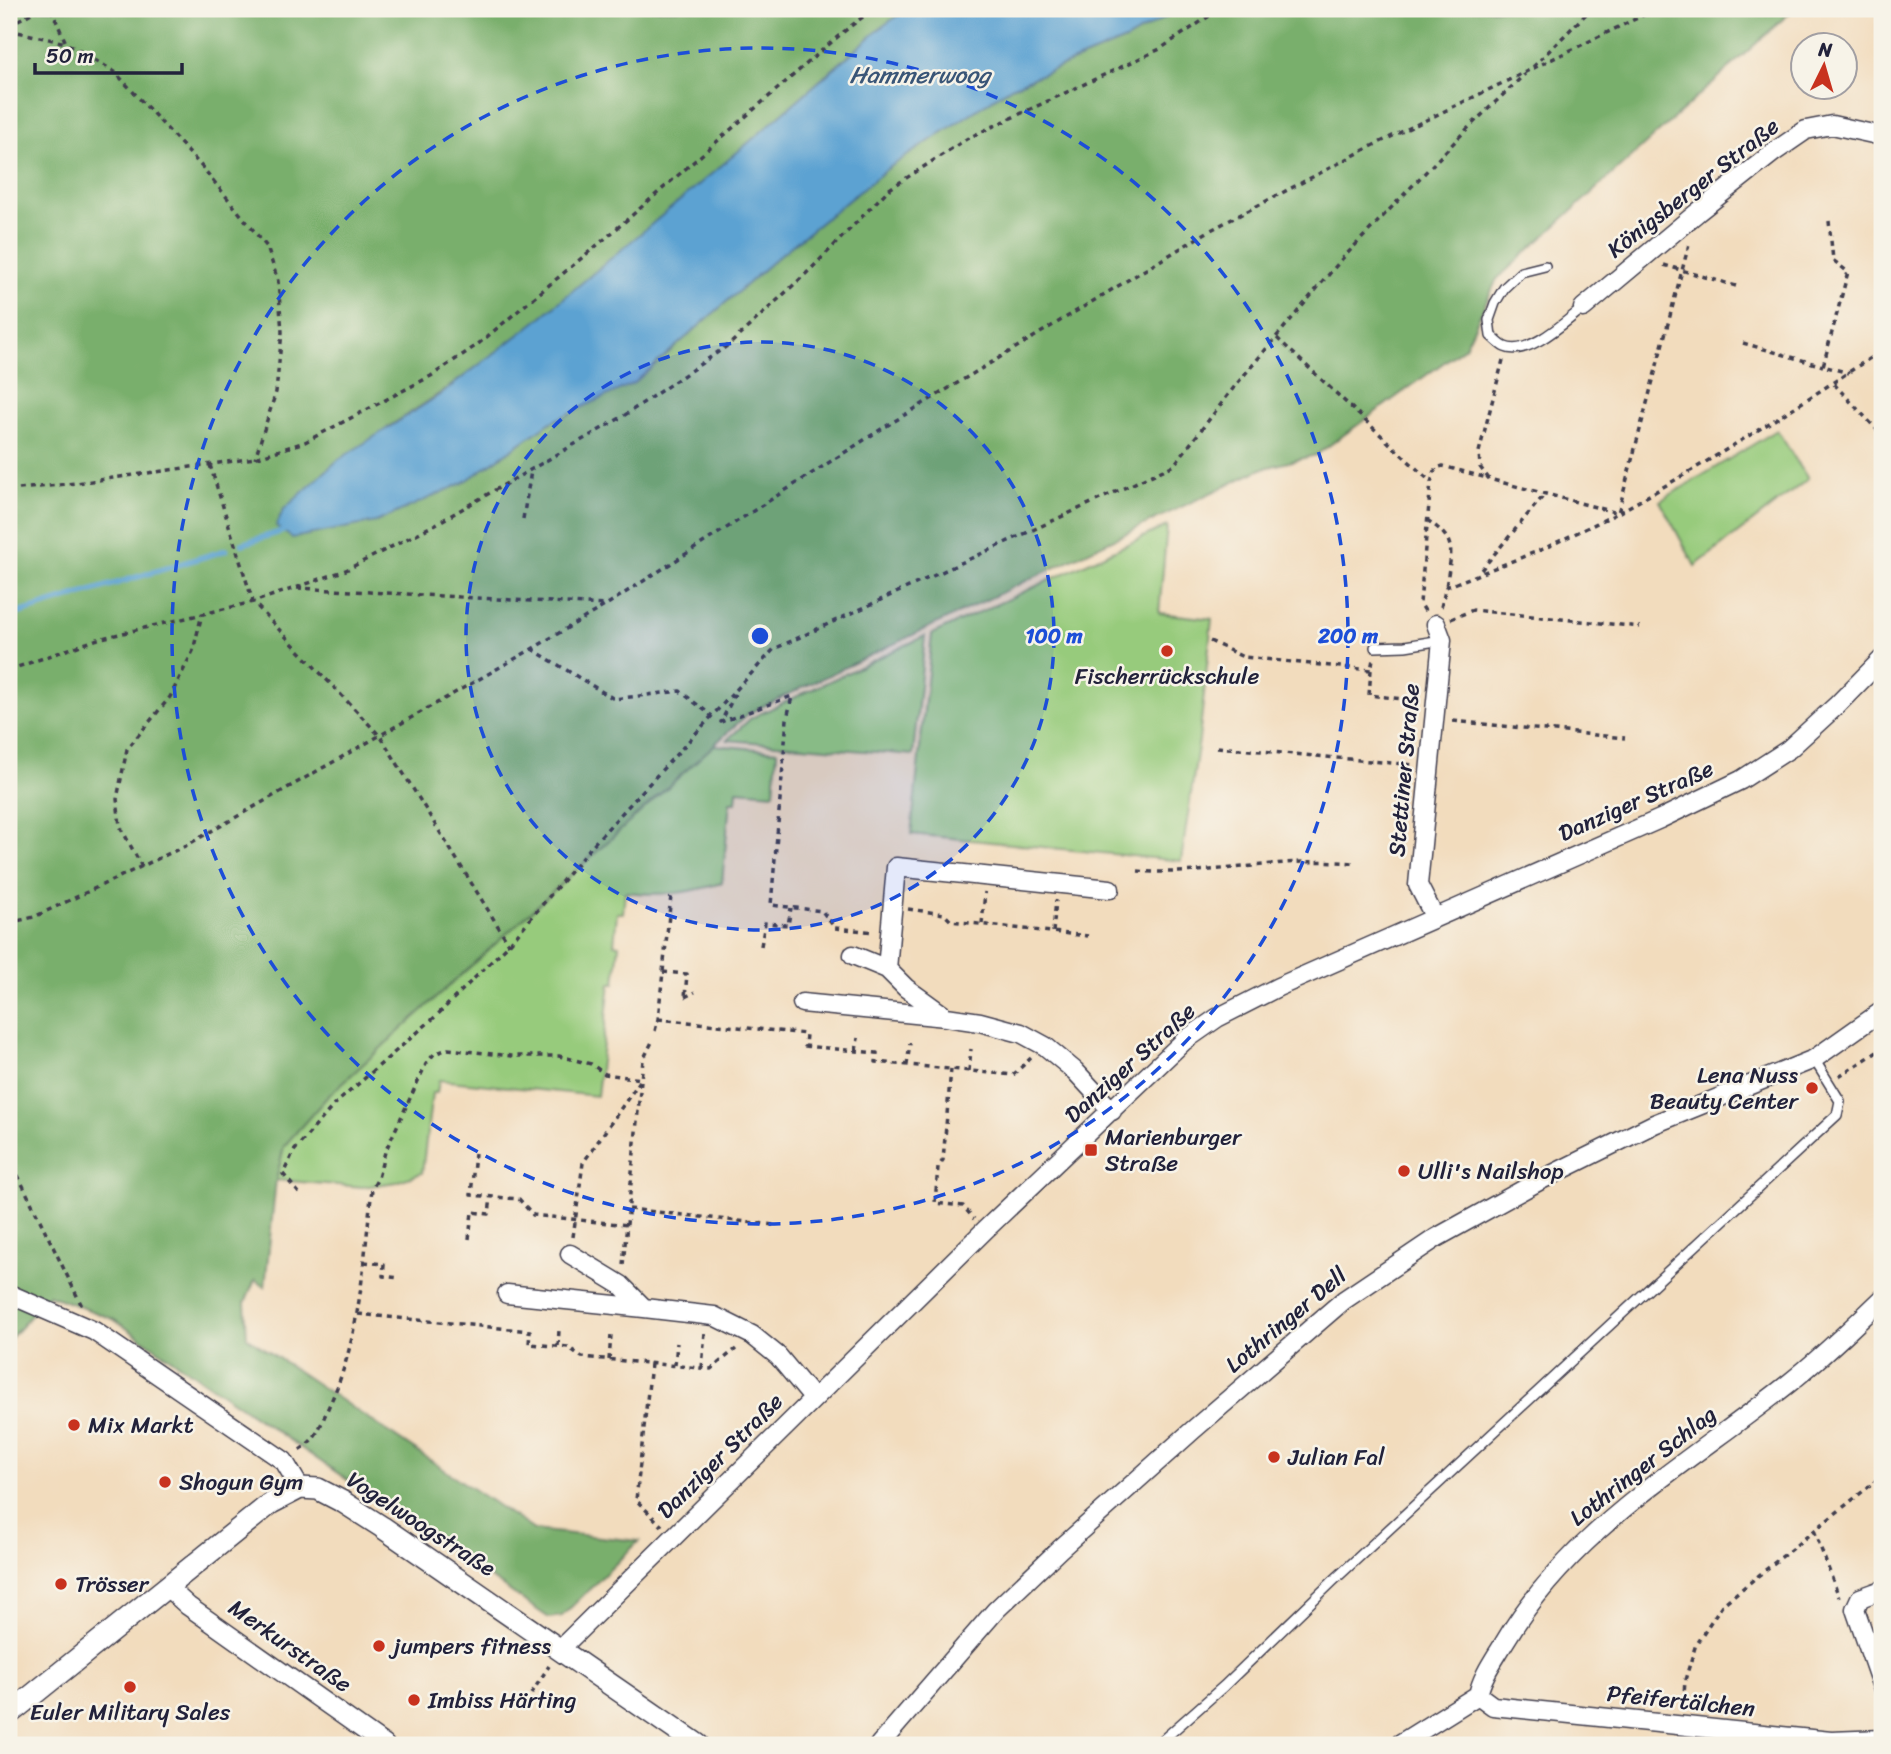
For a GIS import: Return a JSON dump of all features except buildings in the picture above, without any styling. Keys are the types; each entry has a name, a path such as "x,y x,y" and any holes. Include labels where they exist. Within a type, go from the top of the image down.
{"street":[{"name":"Königsberger Straße","path":"1583,308 1698,212 1806,130 1832,125 1882,136"},
{"name":"Stettiner Straße","path":"1435,918 1418,885 1434,719 1439,632"},
{"name":"Danziger Straße","path":"560,1649 985,1230 1184,1041 1217,1017 1278,987 1741,780 1789,749 1882,659"},
{"path":"887,969 896,867 1110,889"},
{"path":"853,954 887,969 906,988 946,1017"},
{"path":"802,1003 946,1017 980,1022 1021,1033 1045,1046 1075,1071 1112,1111"},
{"name":"Lothringer Dell","path":"879,1745 996,1610 1070,1540 1344,1300 1436,1238 1539,1181 1654,1124 1814,1059 1882,1011"},
{"path":"570,1254 621,1284 644,1308"},
{"path":"9,1294 94,1331 284,1461 300,1489 271,1503 9,1714"},
{"path":"507,1294 714,1316 752,1335 778,1356 813,1398"},
{"name":"Lothringer Schlag","path":"1478,1695 1481,1682 1518,1619 1561,1564 1626,1505 1791,1382 1882,1299"},
{"name":"Vogelwoogstraße","path":"300,1489 318,1489 343,1502 698,1745"},
{"name":"Merkurstraße","path":"167,1587 188,1606 385,1745"},
{"path":"1882,1590 1860,1598 1855,1609 1882,1687"},
{"path":"1398,1745 1478,1695"},
{"name":"Pfeifertälchen","path":"1478,1695 1493,1706 1831,1741 1882,1739"}],"lane":[{"path":"1545,266 1521,272 1504,288 1489,320 1491,336 1506,348 1520,348 1541,340 1583,308"},
{"path":"1375,647 1405,646 1439,632"},
{"path":"1157,1745 1224,1686 1343,1572 1837,1115 1840,1101 1814,1059"}],"path":[{"path":"9,27 39,9"},
{"path":"51,9 66,43"},
{"path":"9,490 254,458 305,442 431,376 477,345 873,9"},
{"path":"9,670 98,639 253,602 295,588 346,570 436,524 622,416 730,344 812,268 888,190 968,138 1160,49 1220,9"},
{"path":"299,1193 283,1174 294,1150 334,1105 435,1017 509,944 597,839 774,649 1174,465 1235,386 1340,260 1467,129 1591,9"},
{"path":"9,923 34,917 187,845 381,737 606,605 883,428 1209,231 1368,148 1656,9"},
{"path":"9,27 66,43 115,72 203,168 267,247 278,281 282,332 276,391 254,458"},
{"path":"1618,513 1698,212"},
{"path":"1823,366 1848,272 1833,260 1829,221"},
{"path":"1640,259 1736,286"},
{"path":"1277,338 1431,482"},
{"path":"1742,343 1849,373"},
{"path":"1489,479 1480,467 1479,452 1506,348"},
{"path":"1446,586 1543,549 1618,513 1691,472 1834,384 1882,350"},
{"path":"1834,384 1882,435"},
{"path":"210,465 253,602 381,737 509,944"},
{"path":"1420,603 1431,482 1436,468 1443,466 1618,513"},
{"path":"523,519 531,471"},
{"path":"1480,572 1545,494"},
{"path":"1427,520 1443,531 1451,546 1439,632"},
{"path":"295,588 606,605"},
{"path":"1439,632 1473,610 1640,627"},
{"path":"142,867 120,826 117,799 127,750 170,697 194,651 202,614"},
{"path":"1210,641 1243,657 1371,670"},
{"path":"1375,647 1369,695 1400,699"},
{"path":"532,649 614,699 680,691 712,716"},
{"path":"737,689 720,722 792,696 787,719 771,905 822,911 835,928 890,934"},
{"path":"1434,719 1625,738"},
{"path":"1217,747 1397,764"},
{"path":"1138,872 1172,874 1316,861 1353,863"},
{"path":"982,924 986,876"},
{"path":"1053,932 1058,884"},
{"path":"655,1031 671,896"},
{"path":"761,946 765,923 788,925 791,907"},
{"path":"892,908 944,914 951,921 1088,936"},
{"path":"663,972 687,974 685,997 695,992"},
{"path":"658,1019 806,1034 805,1046 877,1053 876,1062 1013,1075 1045,1046"},
{"path":"856,1051 858,1038"},
{"path":"621,1284 643,1060 652,1042"},
{"path":"907,1065 910,1043"},
{"path":"300,1450 314,1440 343,1376 358,1314 372,1189 385,1152 426,1064 434,1054 449,1049 512,1056 559,1056 591,1065 605,1074 641,1079"},
{"path":"969,1071 971,1049"},
{"path":"1829,1083 1882,1049"},
{"path":"951,1069 943,1160 938,1167 935,1203 963,1206 974,1219"},
{"path":"570,1254 577,1220 583,1163 641,1079"},
{"path":"475,1153 471,1195 519,1199 533,1215 627,1225"},
{"path":"9,1157 94,1331"},
{"path":"469,1239 472,1212 489,1214 491,1197"},
{"path":"629,1209 774,1225"},
{"path":"363,1262 384,1264 383,1276 399,1278"},
{"path":"358,1314 530,1331 529,1344 568,1348 582,1357 711,1369 752,1335"},
{"path":"558,1347 559,1330"},
{"path":"609,1360 611,1335"},
{"path":"675,1366 677,1343"},
{"path":"702,1368 704,1347"},
{"path":"651,1364 636,1500 661,1525"},
{"path":"1683,1700 1685,1680 1696,1644 1722,1605 1882,1476"},
{"path":"1814,1530 1838,1593"},
{"path":"531,1693 560,1649"}],"green space":[{"path":"9,9 908,9 849,55 577,290 484,362 388,427 463,483 551,422 634,383 780,255 887,169 1011,87 1125,40 1180,9 1794,9 1497,279 1465,347 1316,455 1261,469 749,713 327,1097 284,1146 276,1180 265,1287 255,1280 245,1303 247,1337 534,1530 639,1541 562,1616 549,1618 113,1319 49,1295 9,1340"},
{"path":"1777,430 1808,479 1695,566 1660,501"},
{"path":"1167,526 1159,613 1212,619 1199,740 1181,861 911,834 932,634"},
{"path":"925,636 913,755 727,740 751,718"},
{"path":"714,745 777,751 774,793 737,790 736,802 730,802 722,883 674,893 625,892 623,913 617,913 614,944 619,945 615,983 610,983 597,1096 439,1080 437,1093 432,1093 422,1173 396,1182 363,1187 276,1180 284,1146 327,1097"}],"water":[{"name":"Hammerwoog","path":"908,9 1180,9 1125,40 1011,87 887,169 780,255 634,383 551,422 463,483 376,522 292,538 276,526 283,510 338,460 441,394 534,323 883,26"}],"waterway":[{"path":"242,544 283,531"},
{"path":"9,616 226,550"}],"place":[{"name":"Fischerrückschule","path":"1167,651"},
{"name":"Lena Nuss Beauty Center","path":"1812,1088"},
{"name":"Marienburger Straße","path":"1091,1150"},
{"name":"Ulli's Nailshop","path":"1404,1171"},
{"name":"Mix Markt","path":"74,1425"},
{"name":"Julian Fal","path":"1274,1457"},
{"name":"Shogun Gym","path":"165,1482"},
{"name":"Trösser","path":"61,1584"},
{"name":"jumpers fitness","path":"379,1646"},
{"name":"Euler Military Sales","path":"130,1687"},
{"name":"Imbiss Härting","path":"414,1700"}]}
